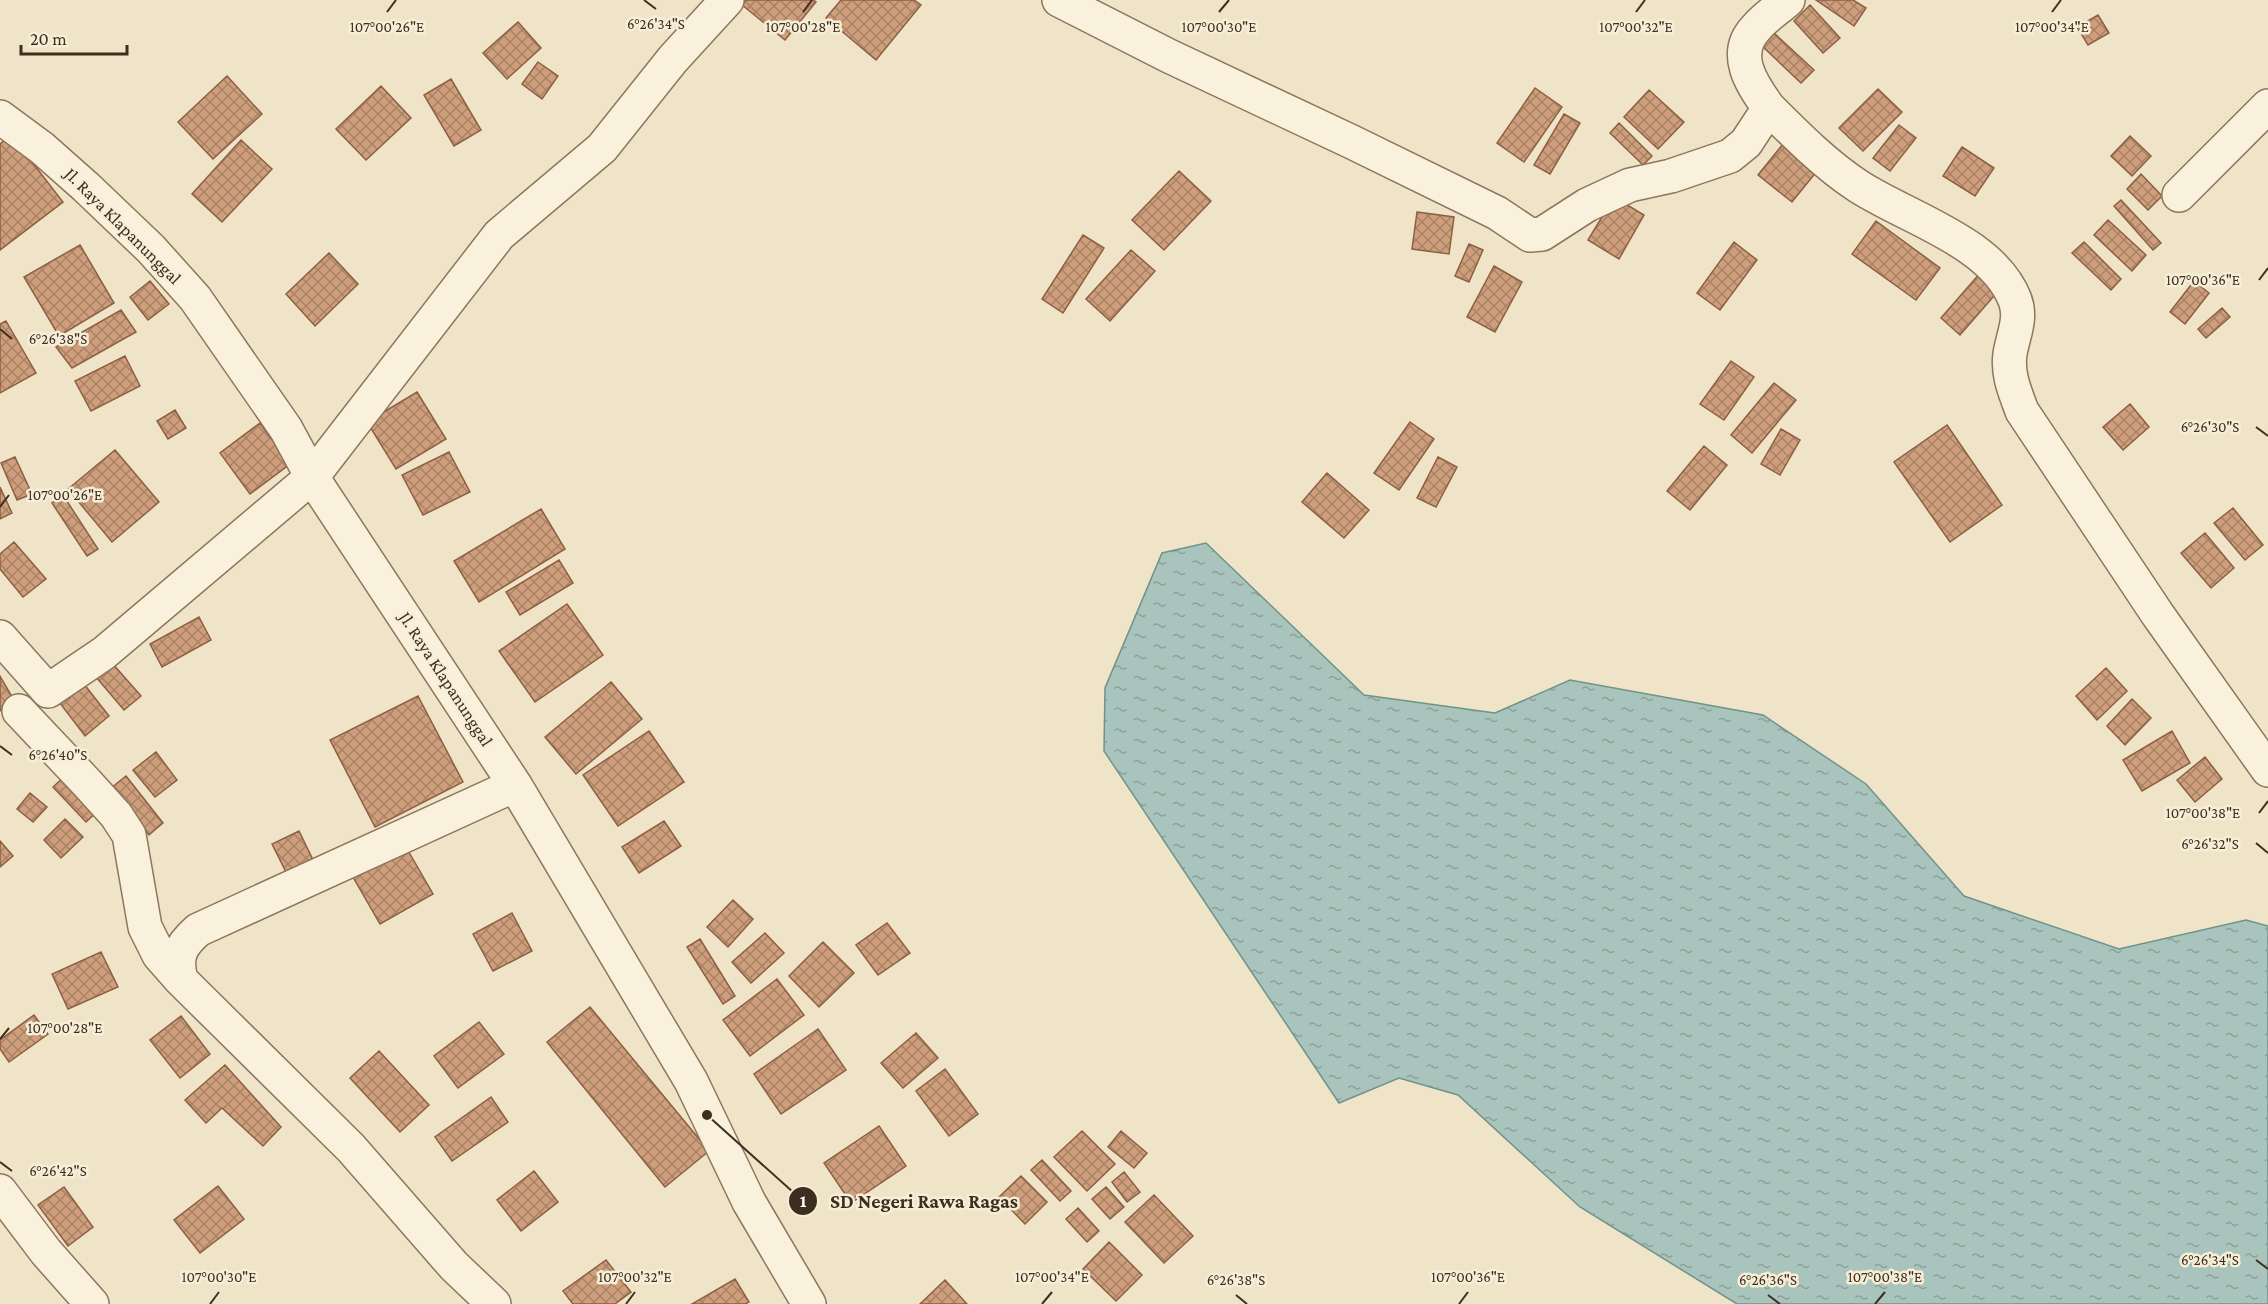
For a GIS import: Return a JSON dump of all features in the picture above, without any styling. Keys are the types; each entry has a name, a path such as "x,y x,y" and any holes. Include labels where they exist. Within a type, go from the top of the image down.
{"street":[{"path":"494,1304 454,1266 351,1148 159,955 145,927 129,835 116,815 87,783 9,718 104,653 312,477 499,235 603,148 673,59 727,0"},
{"path":"1059,0 1169,56 1487,207 1530,235 1542,234 1587,205 1630,185 1671,176 1730,156 1746,143 1769,108"},
{"path":"1788,0 1755,28 1746,44 1743,55 1745,69 1755,89 1769,108 1827,163 1859,187 1978,252 2000,276 2015,300 2018,325 2010,354 2010,379 2022,411 2158,615 2268,770"},
{"path":"2179,195 2268,106"},
{"name":"Jl. Raya Klapanunggal","path":"0,117 42,148 151,249 195,298 286,429 312,477 516,785 691,1081 749,1202 809,1304"},
{"path":"0,636 48,691"},
{"path":"182,980 177,963 181,950 198,930 516,785"},
{"path":"0,1191 46,1252 92,1304"}],"water":[{"path":"1206,543 1364,695 1495,713 1570,680 1763,715 1866,784 1964,896 2119,949 2246,920 2268,926 2268,1304 1737,1304 1580,1207 1458,1095 1399,1078 1339,1103 1104,751 1105,688 1162,553"}],"building":[{"path":"746,0 813,0 816,2 785,40 742,5"},
{"path":"841,0 914,0 921,5 876,60 826,18"},
{"path":"1816,0 1853,0 1866,8 1854,26"},
{"path":"1810,5 1840,38 1823,53 1794,21"},
{"path":"2098,15 2109,33 2088,45 2077,27"},
{"path":"518,22 541,48 507,79 483,53"},
{"path":"1774,33 1814,70 1801,83 1762,46"},
{"path":"538,62 558,76 542,99 522,84"},
{"path":"227,76 262,114 213,159 178,122"},
{"path":"451,79 481,130 454,146 424,95"},
{"path":"381,86 411,118 366,160 336,129"},
{"path":"1535,88 1562,107 1524,162 1497,143"},
{"path":"1878,89 1902,112 1863,151 1839,128"},
{"path":"1649,90 1684,122 1658,149 1624,117"},
{"path":"1564,114 1580,123 1550,174 1534,165"},
{"path":"1619,123 1652,156 1643,165 1610,133"},
{"path":"1899,125 1916,138 1890,171 1873,158"},
{"path":"11,135 63,202 0,250 0,144"},
{"path":"2130,136 2151,156 2132,176 2111,156"},
{"path":"1787,139 1821,166 1792,202 1758,175"},
{"path":"241,140 272,169 222,222 192,194"},
{"path":"1962,147 1994,168 1975,196 1943,176"},
{"path":"1179,171 1211,201 1164,250 1132,220"},
{"path":"2141,174 2162,196 2148,210 2127,189"},
{"path":"1614,197 1644,215 1619,259 1588,240"},
{"path":"2121,200 2161,243 2153,250 2114,206"},
{"path":"1417,212 1454,217 1449,254 1412,249"},
{"path":"2108,220 2146,255 2132,271 2094,235"},
{"path":"1876,221 1940,268 1916,300 1852,254"},
{"path":"1083,235 1104,248 1063,313 1042,299"},
{"path":"1734,242 1757,260 1720,310 1697,293"},
{"path":"2084,242 2121,279 2111,290 2072,253"},
{"path":"1469,244 1483,250 1469,282 1455,276"},
{"path":"80,245 114,303 59,336 24,277"},
{"path":"1131,250 1155,271 1110,321 1086,299"},
{"path":"329,253 358,284 315,326 286,294"},
{"path":"1494,266 1522,282 1495,332 1467,317"},
{"path":"1981,272 2000,289 1960,335 1941,318"},
{"path":"150,281 169,304 148,320 130,297"},
{"path":"2194,281 2209,293 2185,324 2170,312"},
{"path":"2222,308 2230,317 2206,338 2198,329"},
{"path":"121,310 136,332 72,368 56,347"},
{"path":"6,321 36,373 0,393 0,324"},
{"path":"125,356 140,386 91,411 75,381"},
{"path":"1731,361 1754,377 1724,420 1700,404"},
{"path":"1774,383 1796,400 1752,453 1731,435"},
{"path":"417,392 446,439 396,469 367,422"},
{"path":"2130,404 2149,427 2123,450 2103,427"},
{"path":"175,410 186,428 168,439 157,421"},
{"path":"1410,422 1434,439 1399,490 1374,473"},
{"path":"260,423 290,464 250,494 220,453"},
{"path":"1947,425 2002,505 1950,542 1894,462"},
{"path":"1781,429 1800,440 1780,475 1761,464"},
{"path":"1704,446 1727,465 1690,510 1667,491"},
{"path":"115,450 159,502 112,542 68,489"},
{"path":"449,452 470,492 423,515 402,475"},
{"path":"15,457 32,494 17,500 1,463"},
{"path":"1438,457 1457,467 1436,507 1417,498"},
{"path":"1327,473 1369,510 1344,538 1302,502"},
{"path":"0,487 12,513 0,519"},
{"path":"63,495 98,549 87,556 52,503"},
{"path":"2233,508 2263,545 2245,560 2214,523"},
{"path":"541,509 565,549 479,602 454,561"},
{"path":"2205,533 2234,568 2211,588 2181,553"},
{"path":"14,542 46,579 23,597 0,569 0,554"},
{"path":"559,560 573,583 520,615 506,592"},
{"path":"567,604 603,655 535,702 499,651"},
{"path":"199,617 211,640 162,667 150,644"},
{"path":"112,663 141,696 124,710 96,677"},
{"path":"2106,668 2127,691 2097,720 2076,696"},
{"path":"0,676 15,702 0,711"},
{"path":"80,679 109,716 85,736 56,698"},
{"path":"611,682 642,719 576,774 545,737"},
{"path":"418,696 463,782 375,827 330,740"},
{"path":"2132,699 2151,718 2125,745 2107,726"},
{"path":"649,731 684,782 618,826 583,775"},
{"path":"2172,731 2190,763 2142,791 2123,760"},
{"path":"156,752 177,780 155,797 133,770"},
{"path":"2205,757 2222,779 2195,802 2177,780"},
{"path":"67,774 100,809 86,822 53,787"},
{"path":"126,776 163,823 149,835 111,788"},
{"path":"30,793 47,807 33,822 17,809"},
{"path":"65,819 83,837 61,858 44,840"},
{"path":"664,821 681,846 639,873 622,847"},
{"path":"299,831 315,864 289,878 272,844"},
{"path":"0,841 13,856 0,867"},
{"path":"406,847 433,894 380,924 353,877"},
{"path":"733,900 753,919 728,947 707,927"},
{"path":"512,913 532,951 493,971 473,934"},
{"path":"887,923 910,953 878,975 856,945"},
{"path":"765,933 784,953 751,983 732,962"},
{"path":"700,939 735,996 723,1004 687,947"},
{"path":"823,942 854,973 819,1007 789,976"},
{"path":"101,952 118,987 68,1009 52,974"},
{"path":"777,979 804,1015 750,1056 723,1020"},
{"path":"590,1007 709,1151 665,1187 547,1042"},
{"path":"34,1015 48,1034 9,1062 0,1049 0,1040"},
{"path":"181,1016 210,1054 180,1078 150,1040"},
{"path":"479,1022 504,1054 458,1088 434,1056"},
{"path":"818,1029 846,1070 781,1114 754,1074"},
{"path":"916,1033 938,1058 903,1088 881,1063"},
{"path":"379,1051 429,1105 400,1132 350,1078"},
{"path":"225,1065 281,1127 263,1146 222,1108 206,1123 185,1100"},
{"path":"945,1069 978,1114 949,1136 916,1091"},
{"path":"491,1097 508,1122 452,1161 435,1137"},
{"path":"879,1126 906,1166 851,1203 824,1163"},
{"path":"1082,1131 1115,1164 1087,1191 1054,1157"},
{"path":"1121,1131 1147,1153 1134,1168 1108,1147"},
{"path":"1042,1160 1071,1191 1060,1201 1031,1170"},
{"path":"534,1171 558,1202 521,1231 497,1200"},
{"path":"1124,1172 1140,1192 1127,1202 1112,1182"},
{"path":"1021,1176 1047,1202 1025,1224 999,1197"},
{"path":"218,1186 244,1219 200,1253 174,1220"},
{"path":"64,1187 93,1227 68,1246 38,1205"},
{"path":"1106,1187 1124,1207 1110,1219 1092,1199"},
{"path":"1154,1195 1193,1236 1164,1263 1125,1222"},
{"path":"1078,1208 1099,1231 1087,1242 1066,1219"},
{"path":"1109,1242 1142,1275 1116,1301 1083,1269"},
{"path":"606,1260 631,1292 615,1304 573,1304 563,1291"},
{"path":"735,1279 749,1302 745,1304 692,1304"},
{"path":"945,1280 967,1304 920,1304"}],"place":[{"name":"SD Negeri Rawa Ragas","path":"707,1115"}]}
